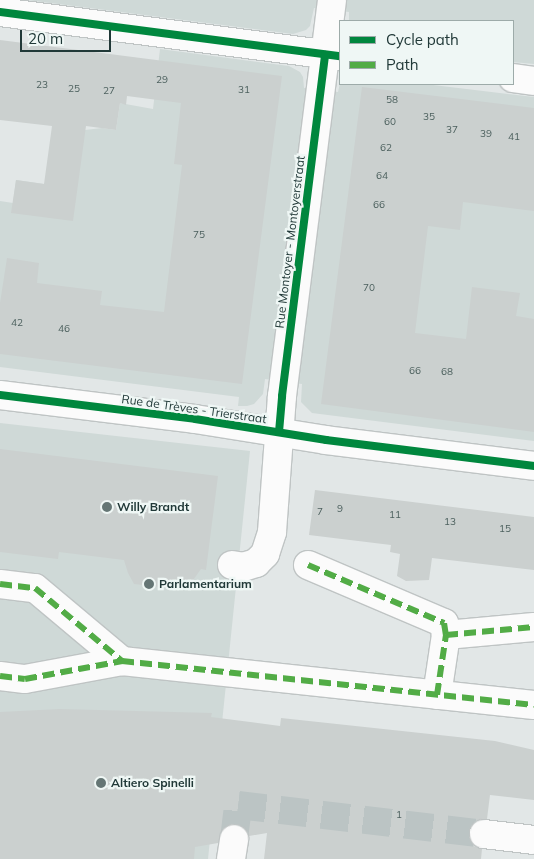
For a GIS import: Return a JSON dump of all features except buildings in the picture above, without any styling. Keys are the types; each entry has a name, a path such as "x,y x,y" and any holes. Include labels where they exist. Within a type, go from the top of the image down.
{"street":[{"name":"Rue Montoyer - Montoyerstraat","path":"232,565 243,566 256,562 265,554 272,532 282,396 333,56 332,0"},
{"path":"0,12 333,56"},
{"path":"514,78 534,81"},
{"name":"Rue de Trèves - Trierstraat","path":"0,395 195,419 326,440 534,466"},
{"path":"308,565 444,622 446,635 438,695"},
{"path":"0,584 35,588 122,661"},
{"path":"446,635 534,627"},
{"path":"0,676 26,679 122,661 534,705"},
{"path":"484,834 534,840"}],"shaded area":[{"path":"27,0 534,0 534,64 514,62 514,20 349,20 349,12 314,8 310,26 306,30 293,34"},
{"path":"160,49 289,66 300,72 303,77 304,88 338,92 340,85 433,85 534,97 534,441 312,413 301,402 302,384 265,379 263,394 254,404 238,406 239,397 0,367 0,201 13,203 16,180 44,184 85,130 102,128 116,130 120,103 153,109"},
{"path":"0,423 250,451 208,859 0,859"}],"tunnel":[{"path":"234,839 238,805 484,834"}],"marked path":[{"path":"308,565 444,623 446,635 534,627"},
{"path":"0,584 35,588 122,661"},
{"path":"437,695 446,635"},
{"path":"0,676 25,679 122,661 534,705"}],"cycle path":[{"path":"0,12 339,56"},
{"path":"279,432 325,55"},
{"path":"0,395 195,419 326,440 534,466"}],"place":[{"name":"Willy Brandt","path":"107,507"},
{"name":"Parlamentarium","path":"149,584"},
{"name":"Altiero Spinelli","path":"101,783"}]}
